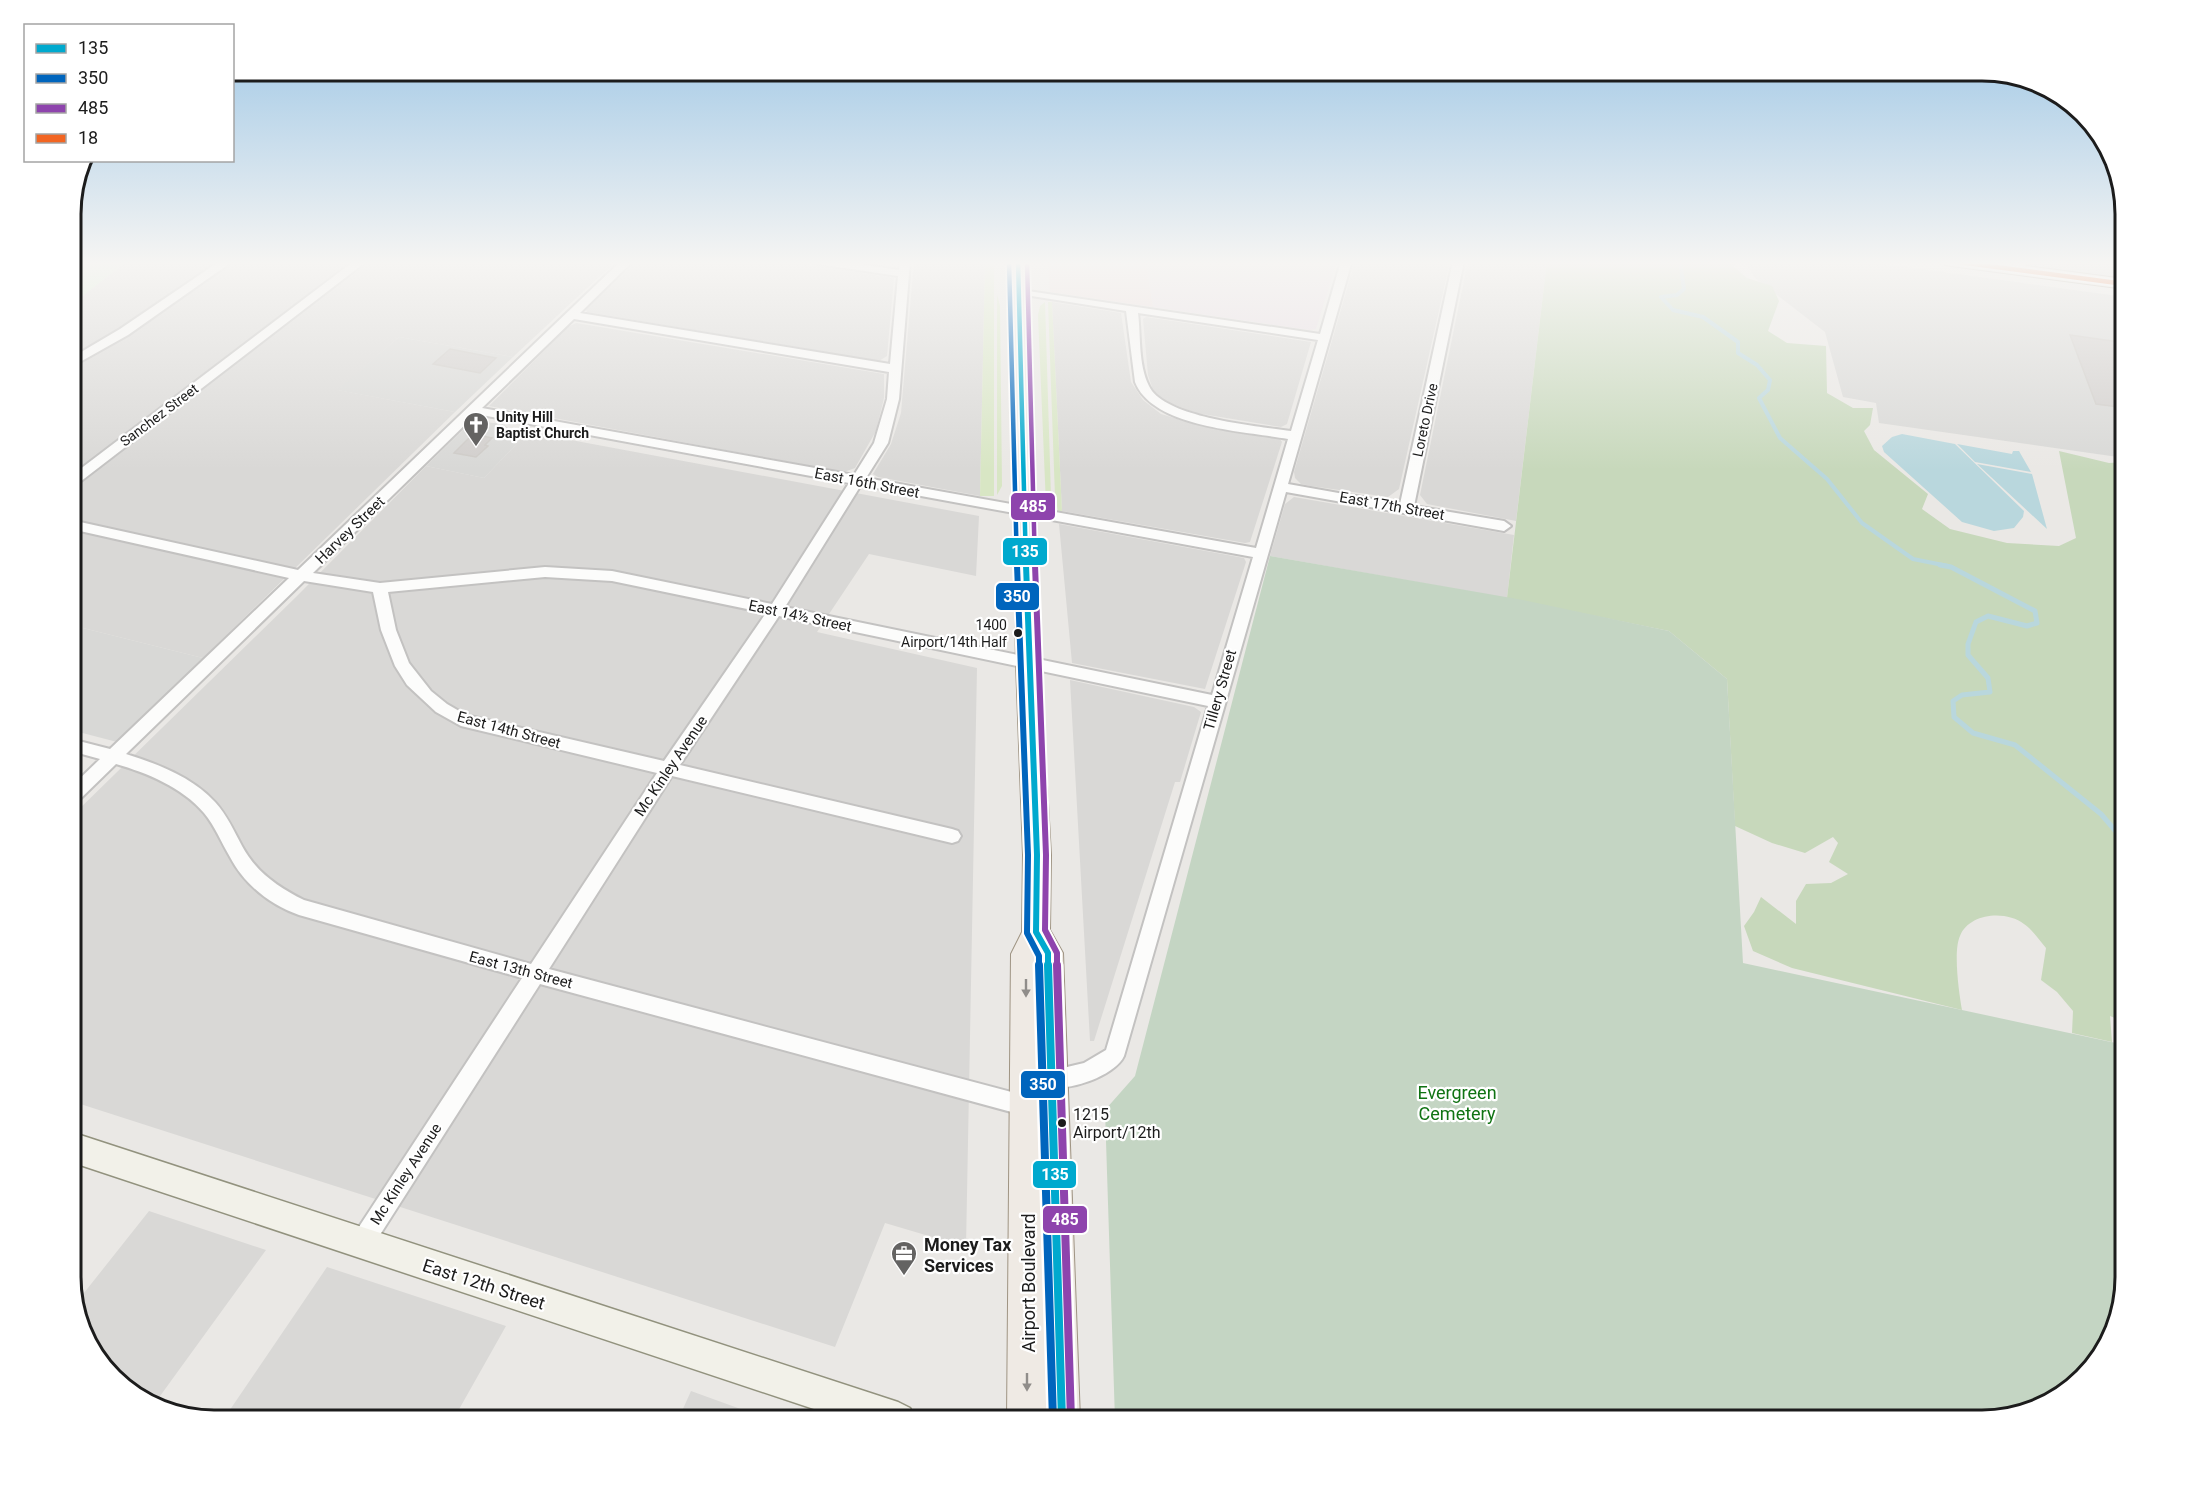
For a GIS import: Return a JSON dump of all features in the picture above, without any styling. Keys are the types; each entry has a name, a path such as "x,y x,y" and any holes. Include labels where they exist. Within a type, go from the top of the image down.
{"main road":[{"name":"Airport Boulevard","path":"1020,331 1028,663 1037,855 1036,932 1026,954 1026,1410"},
{"name":"Airport Boulevard","path":"1036,932 1048,953 1062,1410"}],"street":[{"path":"81,355 126,331"},
{"name":"Sanchez Street","path":"81,474 270,331"},
{"name":"Harvey Street","path":"81,787 303,576 555,331"},
{"path":"664,331 895,369"},
{"name":"Mc Kinley Avenue","path":"361,1244 668,769 775,611 857,481 885,433 891,413 899,331"},
{"path":"1135,331 1141,383 1156,404 1167,410 1197,419 1295,436"},
{"path":"1276,331 1325,338"},
{"name":"Tillery Street","path":"1053,1079 1088,1072 1102,1066 1114,1056 1216,702 1327,331"},
{"name":"Loreto Drive","path":"1406,508 1444,331"},
{"name":"East 16th Street","path":"473,410 1260,554"},
{"name":"East 17th Street","path":"1280,487 1504,526"},
{"path":"81,526 303,576 380,588"},
{"name":"East 14½ Street","path":"380,588 545,572 612,576 1216,702"},
{"name":"East 14th Street","path":"380,588 386,626 404,669 418,691 440,709 461,720 952,836"},
{"name":"East 13th Street","path":"81,748 113,757 179,783 203,800 224,825 246,868 278,896 299,907 536,974 1026,1106"},
{"name":"East 12th Street","path":"81,1150 867,1410"}],"shaded area":[{"path":"81,331 541,331 513,357 399,337 338,390 455,412 203,658 81,628"},
{"path":"564,331 622,331 884,374 884,398 876,431 855,468 844,472 489,406"},
{"path":"698,331 889,331 887,356 879,361"},
{"path":"908,331 984,331 980,496 878,477 873,474 891,444 901,413"},
{"path":"1053,331 1124,331 1131,382 1143,400 1161,414 1191,423 1280,439 1282,442 1250,542 1245,543 1062,511"},
{"path":"1144,331 1236,331 1311,342 1287,424 1281,427 1196,413 1165,401 1153,390 1148,375"},
{"path":"1335,331 1434,331 1399,489 1388,497 1311,486 1301,484 1295,478 1294,472"},
{"path":"1454,331 1539,331 1516,521 1427,504 1420,495"},
{"path":"1823,331 2115,331 2115,457 1879,423 1876,403 1843,397"},
{"path":"399,337 513,357 455,412 337,390"},
{"path":"476,421 502,424 510,429 528,432 484,478 426,466 467,426"},
{"path":"528,432 979,516 976,576 869,554 817,632 977,668 966,1247 885,1223 835,1347 81,1104 81,807 426,466 484,478"},
{"path":"1294,497 1514,535 1507,598 1270,556 1285,504"},
{"path":"1059,524 1244,558 1246,562 1205,689 1072,663"},
{"path":"81,628 203,658 117,742 81,733"},
{"path":"1070,680 1194,707 1201,712 1180,782 1175,782 1094,1041 1090,1041"},
{"path":"149,1211 266,1250 159,1398 140,1388 108,1358 91,1328 83,1295"},
{"path":"327,1267 506,1326 459,1410 230,1410"},
{"path":"691,1391 743,1410 682,1410"}],"green space":[{"path":"984,331 994,331 994,496 980,496"},
{"path":"997,331 1000,331 1002,486 997,495"},
{"path":"1039,331 1046,331 1051,497 1054,510 1046,505"},
{"path":"1049,331 1053,331 1062,511 1058,511 1055,497"},
{"path":"1539,331 1768,331 1787,343 1826,346 1827,393 1853,408 1873,408 1870,425 1864,431 1874,450 1928,494 1922,509 1950,529 2007,543 2059,546 2076,538 2059,451 2115,463 2115,1018 2110,1016 2112,1042 2072,1033 2073,1011 2057,992 2041,980 2046,948 2027,926 2008,917 1979,918 1971,922 1960,936 1957,962 1962,1010 1792,968 1753,951 1744,926 1761,897 1796,924 1796,901 1806,884 1831,883 1848,874 1829,862 1838,843 1833,837 1805,853 1772,843 1735,826 1727,679 1669,631 1507,598"},
{"name":"Evergreen Cemetery","path":"1270,556 1523,600 1669,631 1727,679 1743,963 2115,1043 2115,1277 2108,1320 2093,1351 2070,1377 2056,1388 2033,1400 1999,1409 1115,1410 1105,1110 1135,1076"}],"water":[{"path":"1902,434 1955,444 2024,511 2023,517 2014,528 1994,531 1962,522 1884,452 1882,446 1892,437"},
{"path":"1957,444 2012,454 2013,451 2019,451 2031,472 1975,462"},
{"path":"1977,464 2032,474 2047,529"}],"building":[{"path":"2070,335 2115,341 2115,407 2096,404"},
{"path":"450,349 496,358 480,373 433,364"},
{"name":"Unity Hill Baptist Church","path":"473,434 492,438 485,445 488,446 476,457 454,453"}],"waterway":[{"path":"1722,331 1738,342 1738,353 1757,365 1770,380 1768,390 1759,398 1780,438 1827,479 1862,523 1913,559 1948,566"},
{"path":"1940,565 1951,567 2035,611 2037,623 2027,626 1988,616 1976,622 1968,644 1968,655 1988,678 1990,692 1962,695 1953,701 1954,717 1973,733 2015,745 2101,814 2115,830"}],"transit line":[{"name":"350","path":"1011,331 1019,663 1028,855 1027,933 1039,956 1053,1410"},
{"name":"135","path":"1020,331 1028,663 1037,855 1036,932 1048,953 1062,1410"},
{"name":"485","path":"1029,331 1037,663 1046,855 1045,930 1057,953 1071,1410"}],"place":[{"name":"Unity Hill Baptist Church","path":"476,448"},
{"name":"1400 Airport/14th Half","path":"1018,633"},
{"name":"1215 Airport/12th","path":"1062,1123"},
{"name":"Money Tax Services","path":"904,1277"}]}
